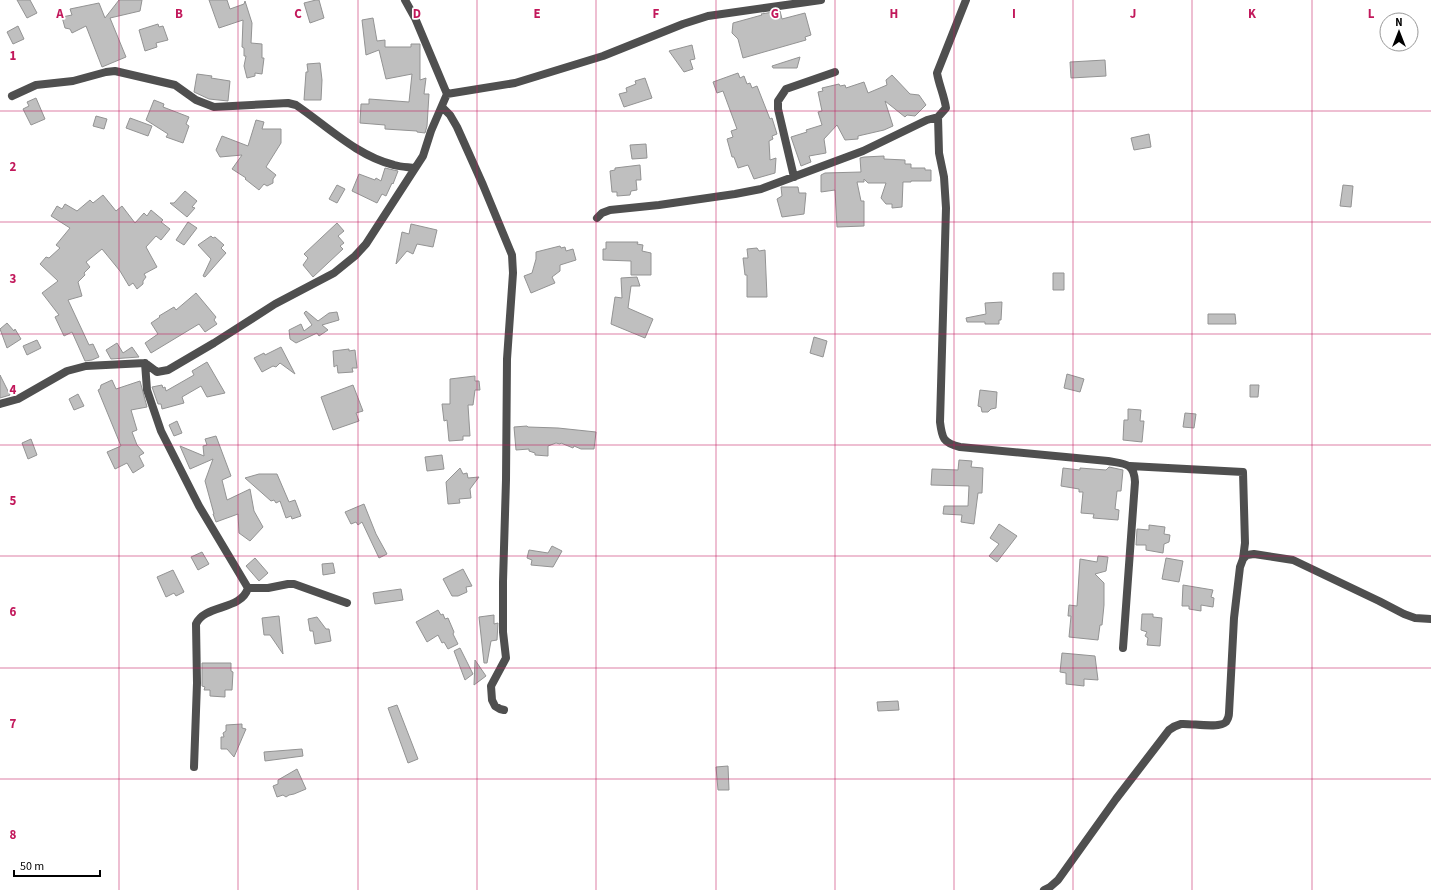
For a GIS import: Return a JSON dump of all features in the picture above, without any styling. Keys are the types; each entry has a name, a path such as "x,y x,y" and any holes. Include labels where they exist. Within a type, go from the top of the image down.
{"street":[{"path":"0,404 18,399 75,368 86,366 145,364 157,372 168,370 275,304 334,273 355,256 366,244 423,156 431,131 447,94 415,18 405,0"},
{"path":"447,94 522,80 603,56 682,24 708,16 821,0"},
{"path":"597,218 602,213 610,210 659,205 735,194 761,188 863,151 927,120 938,117 946,108 944,95 939,84 937,72 966,0"},
{"path":"12,96 36,85 73,81 115,71 174,86 196,100 214,107 288,103 296,105 354,147 380,161 395,166 415,168"},
{"path":"794,177 778,109 778,101 786,89 835,72"},
{"path":"442,107 450,115 457,128 489,198 509,247 513,263 507,359 503,582 503,632 506,658 492,686 492,700 495,706 504,710"},
{"path":"938,117 939,153 944,177 946,208 940,422 941,435 944,440 952,445 969,448 1108,461 1130,466 1243,472 1245,543 1243,559 1240,566 1234,618 1228,719 1225,723 1219,725 1182,724 1175,726 1170,730 1116,799 1058,880 1044,890"},
{"path":"145,364 147,390 161,431 199,506 248,588"},
{"path":"1123,648 1135,482 1134,474 1130,466"},
{"path":"1243,559 1254,554 1293,560 1404,614 1415,618 1431,619"},
{"path":"248,588 268,588 294,584 347,603"},
{"path":"194,767 197,682 196,624 200,617 236,602 246,593 248,588"}],"building":[{"path":"17,0 30,0 37,13 27,18"},
{"path":"119,0 142,0 140,11 110,18 126,57 102,67 86,26 72,33 70,29 65,28 62,17 72,15 70,9 99,3 105,18"},
{"path":"209,0 227,0 230,9 244,4 245,1 252,23 251,43 262,44 262,58 264,58 262,74 255,73 255,76 247,78 244,66 246,56 244,56 244,48 242,47 243,20 219,28"},
{"path":"319,0 324,18 310,23 304,3"},
{"path":"780,11 782,19 805,13 811,35 805,37 806,40 743,58 738,39 732,33 733,23 762,15 761,14"},
{"path":"373,18 377,41 385,40 385,47 411,47 411,44 420,44 420,80 426,78 424,94 429,94 427,126 425,133 385,129 385,125 360,123 361,104 369,104 369,99 409,102 412,74 386,79 379,50 366,55 362,20"},
{"path":"158,24 159,27 163,26 168,40 156,43 157,47 145,51 139,30"},
{"path":"18,26 24,39 13,44 7,32"},
{"path":"692,45 695,59 690,60 693,69 684,72 669,51"},
{"path":"800,57 797,68 773,68 772,66"},
{"path":"1105,60 1106,76 1071,78 1070,62"},
{"path":"320,63 322,80 321,100 304,100 306,72 308,72 307,64"},
{"path":"738,73 740,78 744,76 747,84 750,83 752,88 757,86 770,119 772,118 777,134 772,136 773,139 769,141 770,160 776,158 775,173 754,179 748,165 738,168 734,157 732,157 727,139 733,137 731,131 737,129 723,91 717,93 713,82"},
{"path":"197,74 230,81 228,101 209,99 194,92"},
{"path":"892,75 910,94 919,95 926,105 915,116 907,115 905,117 885,101 893,126 884,130 858,136 858,139 845,140 837,125 824,139 826,153 809,156 811,162 801,166 791,137 822,125 818,112 822,111 818,92 823,91 822,88 839,84 840,86 845,85 846,88 864,82 868,93 887,85 886,80"},
{"path":"645,78 652,98 624,107 619,94 627,92 626,88 636,84 635,81"},
{"path":"36,98 45,119 31,125 23,109 29,106 27,102"},
{"path":"154,100 164,104 163,107 189,117 186,124 189,126 183,143 166,137 168,134 146,120"},
{"path":"96,116 107,119 104,129 93,126"},
{"path":"130,118 152,126 148,136 126,128"},
{"path":"256,120 264,122 262,129 281,129 281,143 266,167 276,175 273,179 273,183 267,186 264,184 259,190 245,179 246,178 232,169 242,155 220,157 216,150 222,136 248,146"},
{"path":"1149,134 1151,147 1134,150 1131,138"},
{"path":"646,144 647,158 632,159 630,145"},
{"path":"884,156 884,159 905,160 905,164 911,164 911,168 925,168 925,170 931,170 931,181 903,182 902,207 892,208 892,204 886,204 881,198 886,183 868,183 864,179 864,182 857,182 861,201 864,201 864,226 837,227 835,190 821,192 821,175 825,173 861,172 860,158"},
{"path":"640,165 641,180 636,180 637,190 631,191 630,195 617,196 617,192 612,192 610,171 615,170 615,168"},
{"path":"385,168 398,171 386,196 382,194 377,203 352,191 359,174 375,180 376,178 381,181"},
{"path":"337,185 345,189 337,203 329,199"},
{"path":"1343,185 1353,186 1351,207 1340,206"},
{"path":"781,187 798,187 799,193 806,193 804,214 782,217 777,199 782,196"},
{"path":"185,191 197,201 192,207 195,208 187,217 170,203 174,203"},
{"path":"103,195 116,211 122,206 135,223 144,213 147,216 151,210 163,220 161,222 170,229 161,240 156,236 146,247 157,267 144,274 146,277 143,284 137,289 133,283 129,286 120,271 102,249 86,262 90,267 78,282 82,296 68,300 89,345 93,344 99,357 85,361 72,332 64,336 55,317 59,315 42,293 58,281 40,264 46,257 49,258 60,248 56,245 70,228 51,216 57,206 62,209 65,204 77,211 90,200 93,203"},
{"path":"188,222 197,228 184,245 176,240"},
{"path":"337,223 344,231 338,236 344,243 340,246 343,249 313,277 303,265 308,258 304,254"},
{"path":"411,224 437,230 433,247 417,244 413,254 407,251 396,264 402,232 409,234"},
{"path":"211,236 213,238 215,237 224,245 221,248 226,253 205,277 203,276 211,259 198,245"},
{"path":"606,242 638,242 637,244 643,245 642,251 651,253 651,275 631,275 631,261 603,260 603,249 606,249"},
{"path":"560,246 561,248 565,247 566,251 573,249 576,260 560,265 560,271 552,277 555,283 531,293 524,276 532,273 536,259 536,252"},
{"path":"757,248 759,251 765,250 767,297 747,297 747,275 745,275 743,258 748,258 747,249"},
{"path":"1053,273 1064,273 1064,290 1053,290"},
{"path":"637,277 640,286 631,286 628,308 653,319 645,338 611,324 615,297 622,298 621,278"},
{"path":"196,293 216,317 214,320 217,324 205,332 199,324 151,353 145,343 158,334 151,323 174,307 176,310"},
{"path":"1002,302 1001,320 999,320 999,324 967,322 966,318 986,314 985,303"},
{"path":"306,311 318,321 329,313 337,312 339,320 322,325 328,330 319,336 317,333 296,343 290,339 289,330 301,324 304,331 312,325 304,313"},
{"path":"1208,314 1235,314 1236,324 1208,324"},
{"path":"7,323 14,331 15,329 21,339 7,348 0,329"},
{"path":"814,337 827,341 823,357 810,353"},
{"path":"37,340 41,348 27,355 23,346"},
{"path":"117,343 123,353 132,347 139,357 111,359 106,350"},
{"path":"281,347 295,374 280,363 276,367 273,366 262,372 254,358 264,353 265,355"},
{"path":"349,349 349,351 355,350 357,368 352,368 353,372 338,373 337,365 334,367 333,351"},
{"path":"207,362 225,393 207,397 201,386 182,397 184,403 162,409 161,404 158,404 152,387 162,385 163,388 165,387 166,391 194,375 192,371"},
{"path":"1067,374 1084,379 1080,392 1064,388"},
{"path":"0,375 10,395 0,398"},
{"path":"475,376 475,381 479,381 480,390 475,390 473,405 468,405 470,436 463,436 463,440 449,441 447,420 444,421 442,404 450,404 450,379"},
{"path":"112,380 116,389 140,381 147,407 131,410 137,430 132,432 137,445 144,453 139,456 144,466 133,473 127,463 115,469 107,452 121,446 98,390 100,389 101,385"},
{"path":"353,385 363,411 356,413 359,421 333,430 321,397"},
{"path":"1250,385 1259,385 1258,397 1250,397"},
{"path":"980,390 997,392 996,408 991,409 988,412 982,412 981,407 978,406"},
{"path":"78,394 84,406 74,410 69,399"},
{"path":"1128,409 1141,410 1140,421 1144,421 1142,442 1123,440 1124,420 1128,420"},
{"path":"1185,413 1196,414 1194,428 1183,427"},
{"path":"177,421 182,433 174,436 169,425"},
{"path":"527,426 596,432 594,449 581,449 574,446 573,448 561,443 556,443 548,446 548,456 535,455 535,453 529,451 529,449 516,450 514,427"},
{"path":"216,436 231,476 222,480 227,500 250,489 254,511 263,527 250,541 239,533 238,514 216,522 205,481 213,459 190,469 180,446 204,456 203,446 207,445 205,439"},
{"path":"31,439 37,455 28,459 22,443"},
{"path":"442,455 444,469 427,471 425,457"},
{"path":"959,460 972,461 971,467 983,468 982,493 978,493 974,524 961,522 962,515 943,514 944,506 968,506 969,486 931,485 932,469 958,470"},
{"path":"1109,467 1123,470 1121,491 1117,491 1115,509 1119,510 1118,520 1093,518 1094,514 1081,513 1083,492 1079,492 1079,489 1061,486 1063,468 1080,470 1080,468 1106,470"},
{"path":"460,468 463,474 467,473 468,478 479,477 470,489 471,498 459,499 460,503 448,504 446,482"},
{"path":"259,474 277,474 289,502 295,500 301,516 292,519 291,516 286,518 280,501 276,503 274,500 271,501 245,478"},
{"path":"364,504 376,534 387,554 379,558 362,522 358,525 356,522 351,524 345,512"},
{"path":"999,524 1017,536 997,562 989,556 999,544 990,538"},
{"path":"1149,525 1165,527 1164,534 1170,535 1169,542 1164,544 1163,553 1146,550 1146,545 1136,545 1137,529 1149,530"},
{"path":"552,546 562,551 553,567 531,565 532,560 527,558 529,550 548,553"},
{"path":"202,552 209,564 198,570 191,557"},
{"path":"1098,556 1108,557 1106,571 1095,574 1104,583 1102,625 1100,625 1098,640 1069,637 1071,616 1068,616 1069,605 1077,606 1080,559 1097,562"},
{"path":"255,558 268,573 259,581 246,566"},
{"path":"1166,558 1183,561 1179,582 1162,579"},
{"path":"333,563 335,573 323,575 322,564"},
{"path":"463,569 472,586 466,587 467,592 458,596 452,596 443,579"},
{"path":"173,570 184,592 176,596 174,593 166,597 157,577"},
{"path":"1183,585 1213,590 1211,597 1214,598 1213,607 1201,605 1201,611 1189,609 1189,606 1182,606"},
{"path":"401,589 403,600 375,604 373,593"},
{"path":"438,610 441,615 443,614 445,619 448,618 458,644 448,649 444,642 442,643 438,635 427,642 416,622"},
{"path":"1142,614 1153,614 1153,617 1162,618 1160,646 1147,645 1148,638 1145,636 1147,632 1141,630"},
{"path":"494,615 494,624 498,623 497,640 491,641 487,663 484,663 479,617"},
{"path":"279,616 283,654 270,635 264,635 262,618"},
{"path":"317,617 326,629 329,629 331,641 315,644 313,631 310,631 308,619"},
{"path":"460,648 473,674 465,680 454,651"},
{"path":"1062,653 1095,656 1098,680 1084,679 1084,686 1066,684 1066,673 1060,672"},
{"path":"475,660 486,676 474,685"},
{"path":"202,663 231,663 231,671 233,672 232,690 225,690 225,697 210,696 210,690 204,690 205,687 202,686"},
{"path":"898,701 899,710 878,711 877,702"},
{"path":"397,705 418,759 408,763 388,708"},
{"path":"242,724 242,728 246,729 234,757 227,749 221,749 221,737 224,737 223,733 226,731 226,725"},
{"path":"302,749 303,756 265,761 264,752"},
{"path":"728,766 729,790 718,790 716,767"},
{"path":"297,769 306,789 286,797 283,795 277,797 273,786 278,784 278,780"}]}
